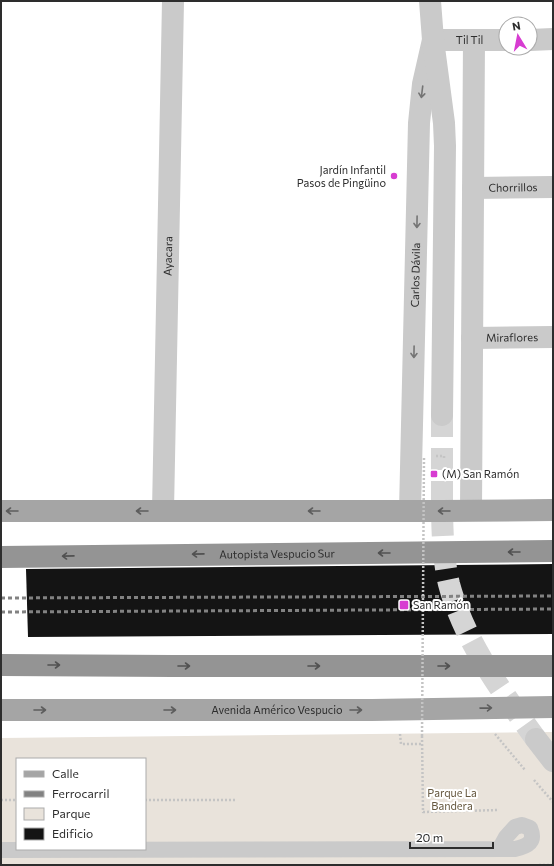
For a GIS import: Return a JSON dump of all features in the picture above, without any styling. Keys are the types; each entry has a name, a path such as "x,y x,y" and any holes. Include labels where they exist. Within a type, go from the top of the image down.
{"highway":[{"name":"Autopista Vespucio Sur","path":"1,557 553,551"},
{"path":"1,665 553,666"}],"main road":[{"path":"1,511 553,510"},
{"name":"Avenida Américo Vespucio","path":"1,710 372,710 553,707"}],"street":[{"name":"Ayacara","path":"163,511 173,1"},
{"name":"Carlos Dávila","path":"430,1 433,40 444,123 445,146 442,415"},
{"name":"Carlos Dávila","path":"410,510 419,123 423,84 433,40"},
{"name":"Til Til","path":"433,40 498,40"},
{"path":"471,510 474,40"},
{"path":"538,40 553,40"},
{"name":"Chorrillos","path":"473,188 553,187"},
{"name":"Miraflores","path":"472,338 553,337"},
{"path":"536,739 553,761"}],"lane":[{"path":"146,849 500,848"},
{"path":"1,850 16,850"}],"path":[{"path":"444,463 444,456 424,456 422,736 423,812 504,809"},
{"path":"493,732 528,773"},
{"path":"400,733 401,744 422,744"},
{"path":"533,779 553,802"},
{"path":"1,800 16,800"},
{"path":"146,800 236,800"}],"green space":[{"name":"Parque La Bandera","path":"553,732 553,865 1,865 1,738"}],"building":[{"path":"553,564 553,634 28,637 26,569"}],"tunnel":[{"path":"442,415 442,525 445,561 449,584 464,626 474,646 497,684 536,739"}],"railway":[{"path":"1,598 553,596"},
{"path":"1,612 553,609"}],"place":[{"name":"Jardín Infantil Pasos de Pingüino","path":"394,176"},
{"name":"(M) San Ramón","path":"434,474"},
{"name":"San Ramón","path":"404,605"}]}
